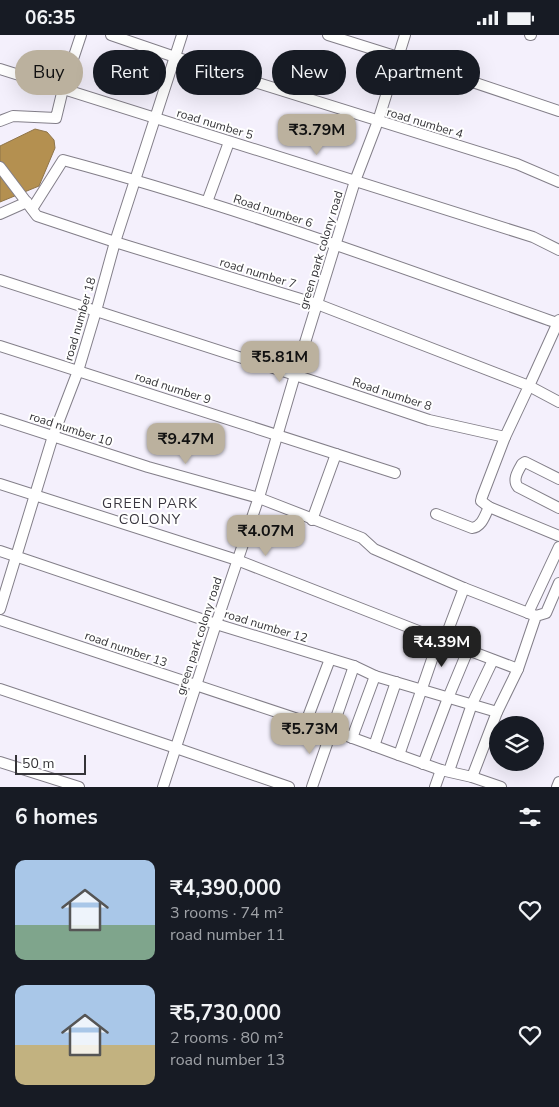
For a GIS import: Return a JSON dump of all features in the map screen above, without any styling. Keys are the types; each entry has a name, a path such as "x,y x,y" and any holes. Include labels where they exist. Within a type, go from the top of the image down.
{"street":[{"path":"76,50 81,35"},
{"name":"road number 4","path":"111,35 175,57 517,164 559,182"},
{"name":"road number 18","path":"0,609 36,496 53,435 78,371 115,242 182,35"},
{"path":"328,35 376,50"},
{"name":"green park colony road","path":"400,50 405,35"},
{"name":"road number 5","path":"0,69 15,74"},
{"path":"480,84 559,110"},
{"path":"0,121 13,116 56,118 62,95"},
{"name":"road number 5","path":"82,95 533,237 559,250"},
{"name":"green park colony road","path":"163,787 259,498 336,244 386,95"},
{"path":"207,202 229,142"},
{"name":"Road number 6","path":"29,205 63,159 136,179 336,244 558,322"},
{"name":"road number 7","path":"0,167 37,216 317,305 529,386 559,402"},
{"path":"0,214 29,205"},
{"name":"Road number 8","path":"0,280 429,420 505,437"},
{"path":"558,322 505,437 481,501 489,507 559,536"},
{"name":"road number 9","path":"0,346 396,473"},
{"name":"road number 10","path":"0,419 148,467 259,498 362,538 374,549 464,588 532,614"},
{"path":"312,519 336,454"},
{"path":"559,479 526,462 522,464 515,484 559,508"},
{"path":"0,484 237,560 518,669"},
{"path":"436,514 476,528 480,525 489,507"},
{"path":"472,777 497,712 518,669 532,614 559,547"},
{"name":"road number 12","path":"0,551 216,624 354,666 396,682 497,712"},
{"path":"532,614 546,613 559,583"},
{"path":"399,755 421,689 464,588"},
{"name":"road number 13","path":"0,619 331,730 424,764 501,787"},
{"path":"424,764 468,650"},
{"path":"306,722 330,659"},
{"path":"435,787 445,770 472,704 493,660"},
{"path":"312,787 354,666"},
{"path":"352,738 375,675"},
{"path":"374,747 396,682"},
{"path":"0,689 289,787"},
{"path":"0,762 79,787"},
{"path":"557,787 559,782"}],"shaded area":[{"path":"35,129 47,132 54,140 55,148 39,186 0,202 0,146"}],"district":[{"name":"GREEN PARK COLONY","path":"150,511"}]}
